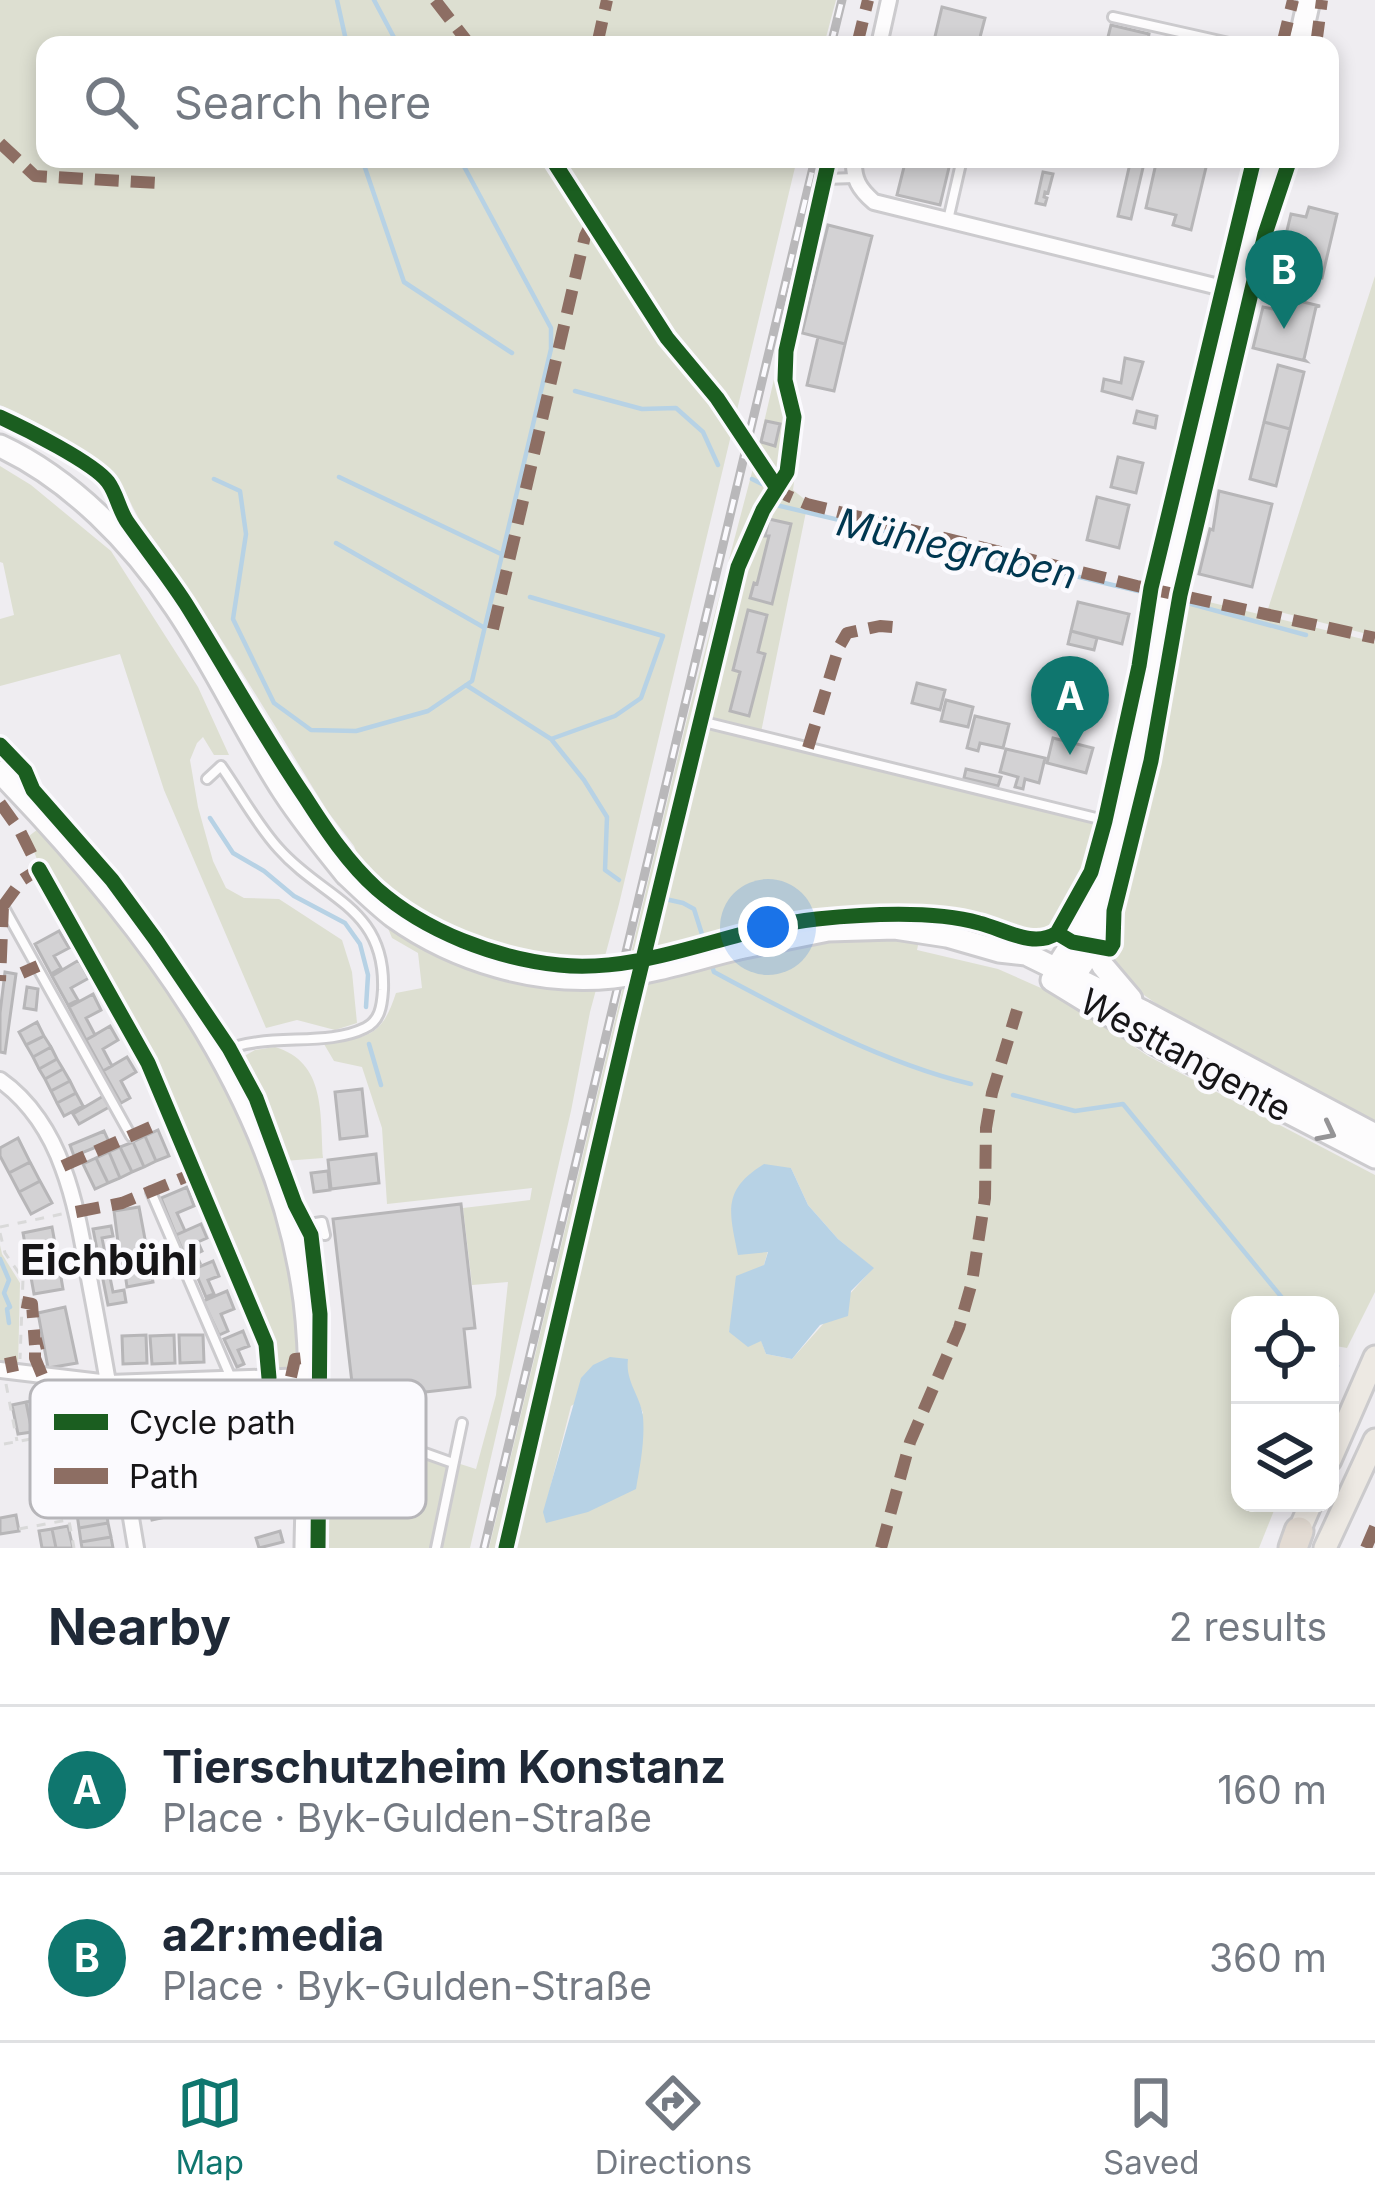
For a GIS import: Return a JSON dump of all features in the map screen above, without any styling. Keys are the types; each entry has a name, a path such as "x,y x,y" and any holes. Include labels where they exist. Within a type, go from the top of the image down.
{"main road":[{"path":"1301,36 1310,0"},
{"path":"1144,1012 1120,988 1093,948 1097,904 1144,718 1166,591 1235,291 1269,168"},
{"name":"Westtangente","path":"0,446 87,506 140,560 176,606 282,789 346,874 390,914 442,946 508,969 593,978 828,930 923,931 999,951 1063,975 1144,1012 1375,1135"},
{"path":"0,772 106,892 219,1053 275,1173 290,1227 304,1301 309,1380"},
{"path":"1063,975 1097,904"},
{"path":"1063,975 1093,948"},
{"name":"Westtangente","path":"1063,975 1159,1045 1375,1157"},
{"path":"1339,1439 1375,1357"},
{"path":"1324,1548 1375,1439"},
{"path":"1296,1540 1307,1512"},
{"path":"306,1548 308,1518"}],"street":[{"path":"881,36 889,0"},
{"path":"854,168 861,191 874,202 1235,291"},
{"path":"0,1080 20,1094 63,1166 108,1380"},
{"path":"8,1371 84,1380"},
{"path":"201,1380 308,1376"},
{"path":"131,1518 136,1548"}],"lane":[{"path":"1113,17 1198,36"},
{"path":"947,222 960,168"},
{"path":"825,179 854,178"},
{"path":"700,721 1119,824"},
{"path":"207,779 221,766 278,849 366,922 383,978 380,1012 372,1024 354,1034 252,1041 219,1053"},
{"path":"3,906 131,1136"},
{"path":"151,1192 232,1379"},
{"path":"290,1227 322,1222 325,1235"},
{"path":"436,1548 462,1423"},
{"path":"426,1454 453,1463"}],"path":[{"path":"16,1441 8,1371 23,1279 5,1253 0,1230 76,1212"},
{"path":"4,1444 30,1439"},
{"path":"19,1528 68,1520 74,1548"}],"shaded area":[{"path":"0,0 836,0 826,36 36,36 36,168 795,168 590,1012 470,1548 305,1548 306,1518 426,1518 426,1453 476,1469 496,1395 508,1282 472,1285 463,1208 530,1200 532,1188 387,1204 382,1128 362,1067 334,1061 324,1044 371,1033 385,1019 396,993 422,988 418,953 392,938 354,846 120,484 77,448 0,405"},
{"path":"823,168 833,168 789,358 800,436 793,490 808,502 759,742 1101,824 1086,869 1053,931 1039,935 979,918 925,912 917,950 998,969 1059,996 1148,1056 1375,1175 1375,1292 1347,1348 1339,1347 1339,1296 1231,1296 1231,1512 1273,1512 1259,1548 489,1548","holes":["791,1168 808,1205 873,1268 792,1359 766,1354 761,1340 729,1332 734,1307 764,1265","626,1373 643,1413 547,1522 544,1512 571,1406"]},
{"path":"1375,276 1375,636 1268,609"},
{"path":"0,466 31,485 111,551 198,687 229,755 214,755 203,737 190,760 213,861 226,888 244,898 279,899 342,940 352,972 357,1023 335,1030 297,1020 266,1028 164,790 120,654 0,686 0,619 14,615 0,562"},
{"path":"1180,595 1375,642 1375,1121 1190,1027 1131,986 1093,948 1113,945 1114,911 1151,761"},
{"path":"42,826 189,1004 290,1227 308,1376 269,1378 266,1344 179,1137 37,860 29,836"},
{"path":"275,1047 292,1054 312,1077 320,1107 323,1158 284,1161 239,1059"},
{"path":"0,1245 20,1283 18,1368 0,1365"}],"water":[{"path":"764,1164 791,1168 808,1205 838,1239 874,1268 851,1291 848,1316 820,1325 792,1359 766,1354 761,1341 748,1347 729,1332 736,1276 764,1265 768,1252 738,1255 732,1203 741,1183"},
{"path":"610,1357 628,1359 642,1409 643,1444 636,1489 588,1512 546,1523 543,1512 581,1378"}],"building":[{"path":"942,7 985,18 980,36 935,36"},
{"path":"1111,25 1149,34 1149,36 1108,36"},
{"path":"904,168 949,168 940,205 897,195"},
{"path":"1129,168 1143,168 1131,219 1118,216"},
{"path":"1155,168 1206,168 1191,230 1173,225 1176,215 1146,208"},
{"path":"1043,172 1053,174 1045,205 1036,203"},
{"path":"1309,207 1337,214 1322,278 1286,269 1290,257 1281,255 1291,214 1306,217"},
{"path":"828,225 872,236 845,344 802,333"},
{"path":"1282,297 1320,306 1316,307 1306,361 1253,348 1263,307 1278,310"},
{"path":"818,337 845,344 834,391 807,385"},
{"path":"1125,358 1143,362 1132,399 1102,391 1104,379 1121,383"},
{"path":"1278,365 1304,372 1290,429 1264,422"},
{"path":"1137,411 1157,416 1155,428 1134,423"},
{"path":"766,421 780,424 775,446 761,442"},
{"path":"1264,422 1290,429 1276,486 1250,479"},
{"path":"1118,457 1143,463 1136,493 1111,487"},
{"path":"1219,491 1272,504 1252,587 1199,574"},
{"path":"1097,497 1129,505 1119,548 1087,540"},
{"path":"769,519 791,524 772,604 750,598 769,536 765,536"},
{"path":"1078,602 1129,614 1122,644 1071,631"},
{"path":"748,610 767,615 758,652 765,654 749,716 730,711 740,672 733,670"},
{"path":"1071,631 1097,638 1094,650 1068,644"},
{"path":"917,683 945,690 940,710 912,703"},
{"path":"946,700 973,707 968,727 941,721"},
{"path":"975,716 1009,724 1003,748 980,743 978,751 967,748"},
{"path":"1053,738 1093,748 1086,773 1047,763"},
{"path":"1006,749 1045,758 1039,783 1025,779 1023,789 1015,787 1018,777 1000,772"},
{"path":"966,769 1001,777 998,786 964,778"},
{"path":"59,931 69,948 54,956 61,968 51,974 35,944"},
{"path":"79,960 89,978 71,988 78,1000 68,1005 52,976"},
{"path":"5,972 16,974 5,1053 0,1052 0,1013"},
{"path":"27,987 38,989 36,1010 24,1008"},
{"path":"93,994 101,1010 86,1018 95,1035 86,1040 69,1007"},
{"path":"37,1022 44,1036 26,1045 19,1032"},
{"path":"110,1026 118,1040 103,1049 112,1066 103,1071 86,1040"},
{"path":"44,1036 51,1047 33,1057 26,1045"},
{"path":"51,1047 57,1059 39,1069 33,1057"},
{"path":"127,1057 136,1072 121,1081 130,1098 121,1103 103,1071"},
{"path":"57,1059 63,1069 45,1079 39,1069"},
{"path":"63,1069 70,1081 51,1091 45,1079"},
{"path":"70,1081 76,1093 57,1103 51,1091"},
{"path":"362,1089 367,1136 340,1139 335,1092"},
{"path":"76,1093 83,1106 64,1116 57,1103"},
{"path":"105,1095 111,1106 79,1124 73,1114"},
{"path":"158,1130 169,1156 156,1161 145,1136"},
{"path":"104,1131 109,1142 74,1156 70,1145"},
{"path":"145,1136 156,1161 144,1167 133,1142"},
{"path":"18,1138 30,1162 9,1173 0,1148"},
{"path":"133,1142 144,1167 132,1172 120,1147"},
{"path":"120,1147 132,1172 120,1178 109,1152"},
{"path":"109,1152 120,1178 108,1183 96,1158"},
{"path":"376,1154 379,1183 331,1189 328,1160"},
{"path":"96,1158 108,1183 95,1189 83,1164"},
{"path":"30,1162 40,1181 19,1192 9,1173"},
{"path":"328,1171 330,1190 314,1192 311,1173"},
{"path":"40,1181 52,1203 31,1214 19,1192"},
{"path":"187,1187 194,1206 177,1213 185,1231 176,1235 161,1198"},
{"path":"461,1204 475,1328 464,1329 470,1387 426,1392 426,1380 352,1380 333,1219"},
{"path":"139,1207 153,1282 127,1287 114,1211"},
{"path":"201,1224 207,1238 198,1242 200,1263 190,1268 176,1235"},
{"path":"111,1226 113,1236 102,1238 113,1292 124,1290 126,1302 108,1305 93,1229"},
{"path":"52,1227 58,1260 29,1266 23,1233"},
{"path":"58,1260 63,1289 34,1294 29,1266"},
{"path":"213,1261 219,1276 208,1280 214,1294 206,1297 194,1269"},
{"path":"227,1291 234,1309 221,1314 228,1331 219,1335 203,1301"},
{"path":"65,1307 77,1363 48,1368 38,1313"},
{"path":"243,1331 249,1346 238,1350 244,1364 237,1367 224,1339"},
{"path":"146,1335 147,1363 123,1364 122,1336"},
{"path":"174,1335 175,1363 152,1364 150,1336"},
{"path":"179,1335 203,1335 204,1362 180,1363"},
{"path":"26,1402 30,1432 18,1434 12,1405"},
{"path":"16,1515 19,1531 0,1534 0,1518"},
{"path":"78,1518 107,1518 108,1523 79,1528"},
{"path":"108,1523 111,1537 81,1542 79,1528"},
{"path":"68,1526 73,1548 56,1548 52,1529"},
{"path":"52,1529 56,1548 42,1548 39,1531"},
{"path":"280,1531 283,1542 259,1548 256,1538"},
{"path":"111,1537 113,1548 82,1548 81,1542"}],"waterway":[{"name":"Mühlegraben","path":"337,0 345,36"},
{"path":"374,0 393,36"},
{"name":"Mühlegraben","path":"365,168 404,282 512,353"},
{"path":"214,479 240,491 246,534 233,619 274,703 311,730 356,731 428,711 472,681 551,349 551,328 465,168"},
{"name":"Mühlegraben","path":"575,391 642,409 676,408 703,432 718,465"},
{"path":"339,477 501,554"},
{"name":"Mühlegraben","path":"752,479 762,484"},
{"name":"Mühlegraben","path":"776,505 1138,591"},
{"path":"336,543 483,627"},
{"path":"530,597 663,636 641,698 615,716 551,739"},
{"name":"Mühlegraben","path":"1180,601 1306,635"},
{"path":"466,685 551,739 584,780 607,817 605,870 619,880"},
{"path":"210,818 233,853 294,896 345,923 360,944 368,975 366,1007"},
{"path":"652,896 694,909 706,947"},
{"path":"711,963 714,972 840,1036 905,1064 971,1084"},
{"path":"369,1044 381,1085"},
{"path":"1013,1095 1075,1111 1123,1104 1281,1296"},
{"path":"0,1259 9,1280 4,1293 10,1307 9,1323"}],"railway":[{"path":"833,36 842,0"},
{"path":"484,1548 813,168"}],"marked path":[{"path":"435,0 463,36"},
{"path":"599,36 607,0"},
{"path":"859,36 868,0"},
{"path":"1284,36 1293,0"},
{"path":"1317,36 1322,0"},
{"path":"0,143 35,176 159,183"},
{"path":"493,629 585,236 593,220"},
{"path":"774,482 786,495 807,504 1137,586 1375,638"},
{"path":"808,748 847,633 880,626 903,628"},
{"path":"0,803 39,869 22,880 3,906"},
{"path":"0,906 0,981"},
{"path":"22,973 38,966"},
{"path":"881,1548 910,1442 959,1328 972,1282 985,1198 986,1128 1017,1010"},
{"path":"63,1166 173,1117"},
{"path":"76,1212 122,1203 195,1173"},
{"path":"22,1302 32,1304 35,1345"},
{"path":"42,1375 35,1345 43,1343"},
{"path":"291,1377 295,1359 321,1356"},
{"path":"10,1357 13,1372"},
{"path":"1366,1548 1375,1527"}],"cycle path":[{"path":"558,168 667,338 717,398 777,488"},
{"path":"506,1548 738,567 763,510 787,472 794,417 785,380 786,351 827,168"},
{"path":"1057,933 1091,872 1105,821 1151,588 1252,168"},
{"path":"0,417 74,456 108,482 125,518 186,604 338,846 377,889 439,930 510,956 592,966 657,957 785,924 877,915 961,919 1028,938 1057,933 1072,942 1110,949 1114,911 1151,761 1180,595 1265,234 1287,168"},
{"path":"0,745 156,940 229,1048 256,1098 311,1235 320,1314 319,1380"},
{"path":"39,869 148,1063 266,1344 269,1378"},
{"path":"318,1518 318,1548"}],"place":[{"name":"a2r:media","path":"1284,329"},
{"name":"Tierschutzheim Konstanz","path":"1070,755"}],"district":[{"name":"Eichbühl","path":"109,1259"}]}
